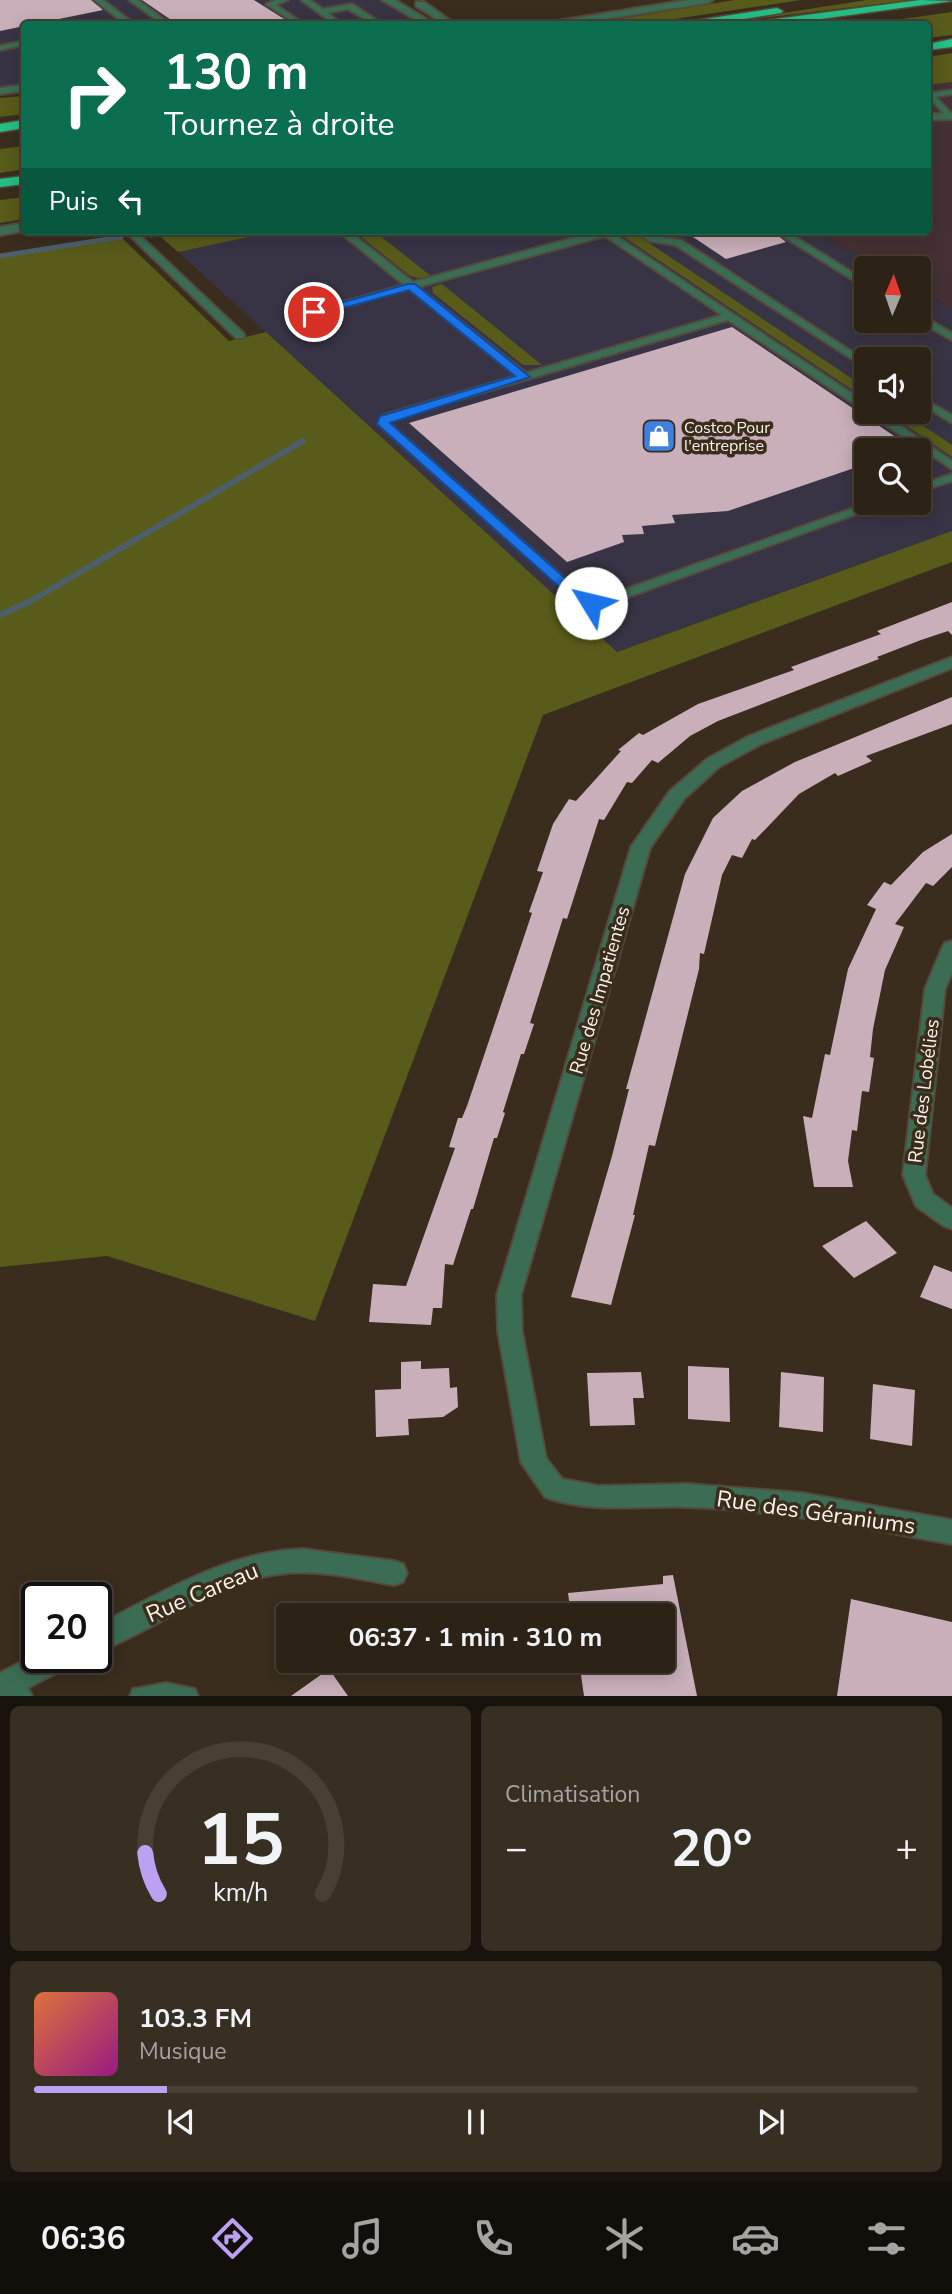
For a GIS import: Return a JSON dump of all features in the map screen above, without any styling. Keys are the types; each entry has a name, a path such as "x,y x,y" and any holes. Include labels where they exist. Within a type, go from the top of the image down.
{"highway":[{"path":"711,21 845,0"},
{"path":"784,21 947,0"},
{"path":"858,21 952,8"},
{"path":"931,46 952,43"},
{"path":"0,128 21,124"},
{"path":"0,142 21,138"},
{"path":"0,184 21,180"}],"street":[{"path":"387,0 425,21"},
{"path":"413,0 445,21"},
{"path":"576,21 708,0"},
{"path":"0,90 21,88"},
{"path":"931,117 951,116"},
{"path":"0,231 21,227"},
{"name":"Rue des Impatientes","path":"554,1489 534,1462 510,1331 509,1295 641,847 677,795 713,763 755,740 952,662"},
{"name":"Rue des Lobélies","path":"952,948 935,989 914,1175 924,1200 952,1220"},
{"name":"Rue des Géraniums","path":"554,1489 600,1498 687,1495 802,1505 952,1532"},
{"name":"Rue Careau","path":"112,1632 197,1590 273,1563 328,1561 394,1573"},
{"path":"12,1687 34,1673"}],"lane":[{"path":"98,0 127,21"},
{"path":"133,0 162,21"},
{"path":"285,0 270,4 296,21"},
{"path":"305,0 334,21"},
{"path":"321,12 348,6 374,21"},
{"path":"0,48 21,44"},
{"path":"931,95 952,92"},
{"path":"931,97 951,116"},
{"path":"134,235 240,336"},
{"path":"348,235 524,377"},
{"path":"292,318 593,235"},
{"path":"608,235 854,400"},
{"path":"646,235 652,239 678,242 854,357"},
{"path":"785,235 854,278"},
{"path":"730,316 388,417 383,424 584,601 602,602 854,512"},
{"path":"931,324 952,337"},
{"path":"931,407 952,420"},
{"path":"890,424 952,466"},
{"path":"931,485 952,477"},
{"path":"140,1696 166,1693 188,1696"}],"shaded area":[{"path":"0,0 387,0 425,21 21,21 21,88 0,91"},
{"path":"734,0 801,0 662,21 608,21"},
{"path":"867,0 912,0 736,21 730,21"},
{"path":"952,12 952,35 931,38 931,21 888,21"},
{"path":"952,53 952,82 931,85 931,56"},
{"path":"952,82 952,309 931,297 931,256 858,256 822,235 931,235 931,85"},
{"path":"21,96 21,114 0,117 0,98"},
{"path":"21,146 21,170 0,173 0,149"},
{"path":"21,197 21,220 0,223 0,200"},
{"path":"159,235 259,235 178,252"},
{"path":"259,235 822,235 858,256 854,256 854,333 931,333 931,297 952,309 952,531 617,652 178,252"},
{"path":"359,235 379,235 431,276 410,276"},
{"path":"621,235 637,235 854,380 854,391"},
{"path":"121,237 229,341 266,332 617,652 952,531 952,562 543,715 315,1321 107,1256 0,1267 0,256"},
{"path":"442,284 542,365 523,365 433,293 432,287"},
{"path":"904,424 920,424 952,445 952,457 931,443 931,438 924,438"}],"building":[{"path":"0,0 91,0 103,10 49,21 21,21 21,27 0,31"},
{"path":"142,0 254,0 287,21 173,21"},
{"path":"690,235 777,235 786,242 726,259"},
{"name":"Costco Pour l'entreprise","path":"732,327 854,409 854,424 876,424 897,438 854,438 854,468 728,511 672,515 675,523 642,526 644,534 622,535 624,542 567,562 409,423"},
{"path":"952,602 952,635 948,631 921,640 718,721 690,736 658,763 652,760 632,783 627,782 604,820 599,819 567,919 563,918 530,1023 534,1024 524,1054 521,1054 503,1112 505,1113 497,1138 494,1138 473,1209 453,1265 445,1264 442,1308 433,1308 431,1325 369,1322 373,1284 406,1286 455,1148 449,1147 458,1118 462,1118 467,1106 532,913 529,912 543,872 537,871 553,824 569,799 576,801 621,751 618,750 639,733 643,735 698,704 794,670 791,667 881,634 877,631"},
{"path":"952,697 952,724 866,756 872,761 838,776 835,773 799,794 755,840 752,839 742,858 732,855 722,875 704,954 700,953 699,969 655,1146 649,1145 635,1215 611,1305 571,1297 612,1156 629,1089 626,1089 685,874 713,818 742,791 795,762"},
{"path":"952,834 952,867 933,886 926,883 895,924 904,927 885,970 873,1029 870,1057 874,1058 869,1092 862,1091 857,1131 852,1130 848,1161 853,1187 814,1187 803,1116 812,1118 825,1054 830,1055 848,969 876,909 867,905 884,882 891,885 923,852"},
{"path":"866,1221 897,1253 854,1278 822,1246"},
{"path":"934,1265 952,1272 952,1309 920,1297"},
{"path":"421,1361 421,1369 449,1368 450,1388 457,1387 458,1407 443,1417 408,1419 409,1435 376,1437 375,1390 401,1389 401,1362"},
{"path":"688,1366 729,1368 730,1422 688,1419"},
{"path":"641,1372 644,1398 633,1398 635,1425 590,1426 587,1373"},
{"path":"781,1372 824,1377 823,1432 779,1427"},
{"path":"873,1384 915,1390 912,1446 870,1439"},
{"path":"673,1575 697,1696 584,1696 581,1673 675,1673 675,1603 569,1603 568,1593 663,1584 663,1576"},
{"path":"851,1599 952,1622 952,1696 837,1696"},
{"path":"323,1673 332,1673 348,1696 291,1696"}],"waterway":[{"path":"0,256 121,237"},
{"path":"0,615 31,601 303,441"}],"place":[{"name":"Costco Pour l'entreprise","path":"659,436"}],"route":[{"path":"314,312 411,286 524,377 388,417 383,424 578,597 591,603"}]}
